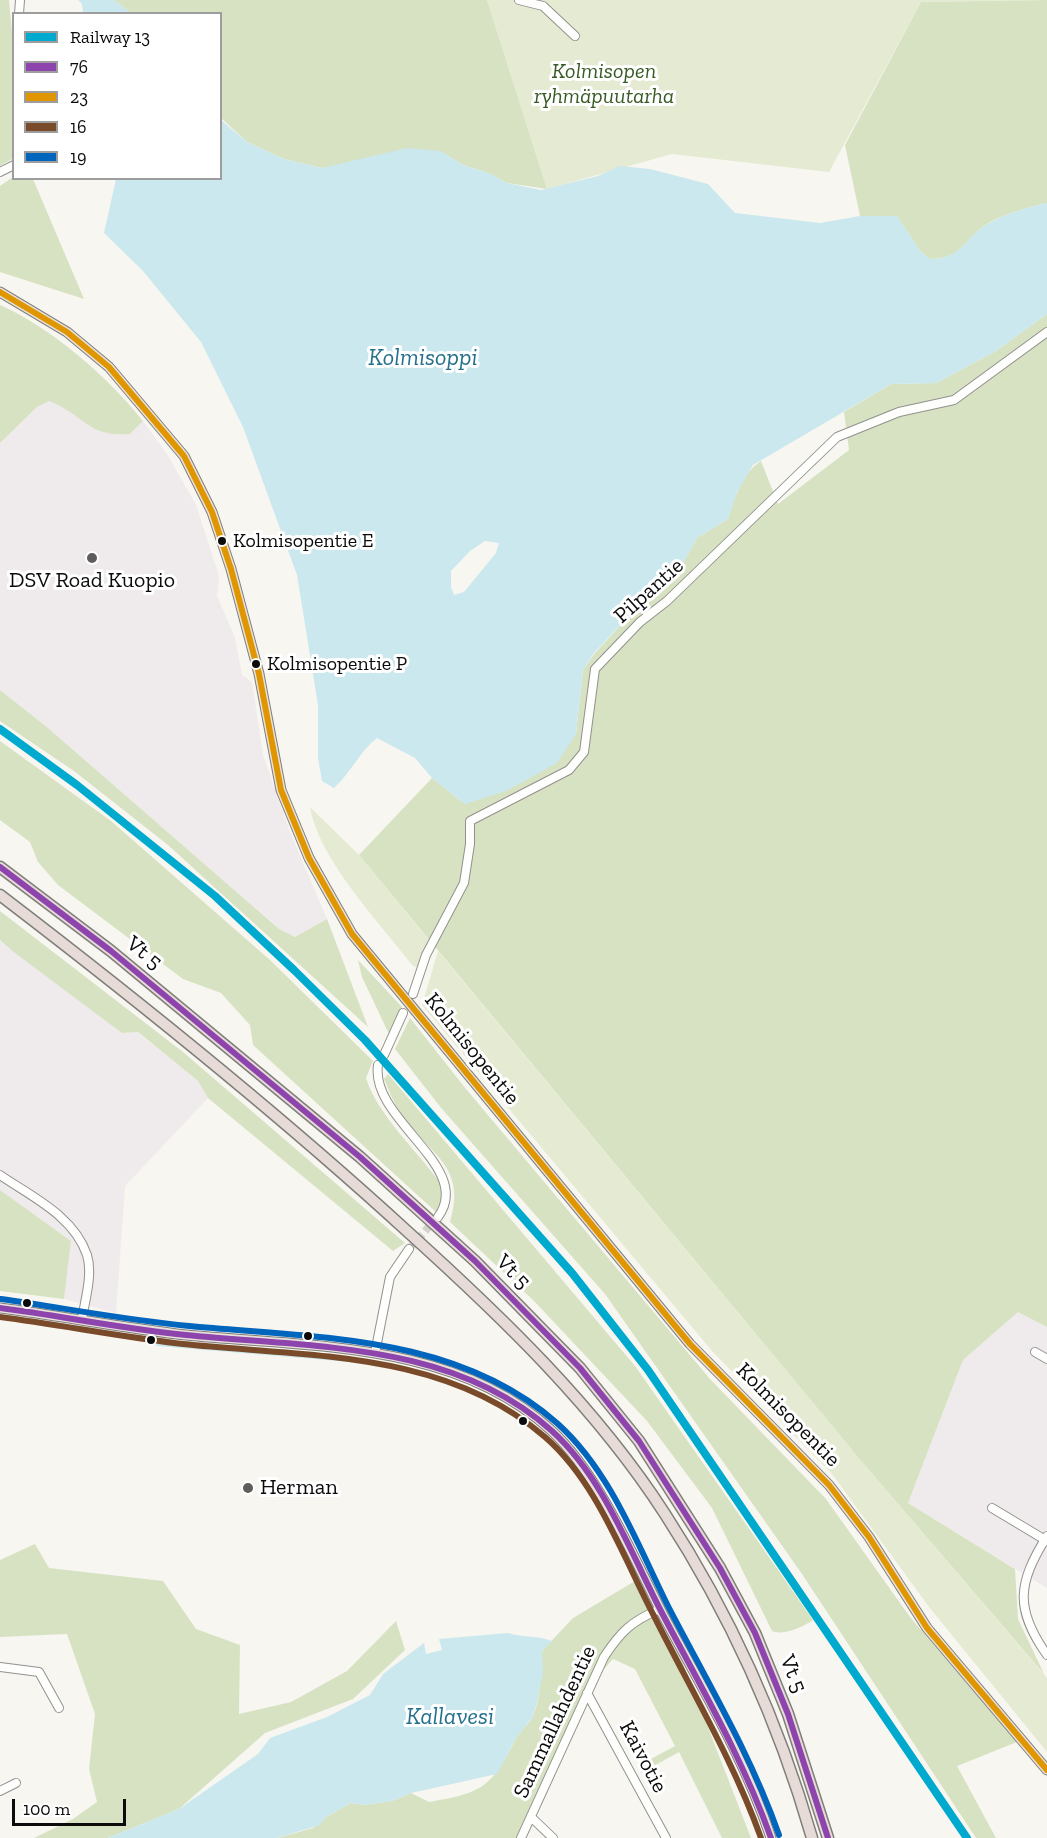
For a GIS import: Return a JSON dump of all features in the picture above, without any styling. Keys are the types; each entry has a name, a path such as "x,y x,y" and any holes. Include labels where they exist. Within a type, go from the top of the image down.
{"highway":[{"name":"Vt 5","path":"0,867 111,951 360,1157 475,1261 580,1368 639,1441 720,1568 755,1633 788,1714 828,1838"},
{"name":"Vt 5","path":"0,895 95,968 343,1172 459,1278 564,1384 622,1454 665,1512 739,1642 771,1719 812,1838"}],"main road":[{"name":"Kolmisopentie","path":"0,292 67,332 109,367 184,456 212,512 231,569 259,674 281,790 309,858 352,934 690,1344 829,1485 869,1537 927,1628 1047,1770"},
{"path":"0,1308 182,1334 375,1353 434,1367 476,1382 519,1405 552,1430 582,1467 602,1498 752,1786 771,1838"}],"street":[{"path":"519,0 543,6 575,36"},
{"name":"Pilpantie","path":"413,994 426,955 464,883 470,844 470,821 569,770 584,752 595,669 640,622 667,601 837,437 899,412 954,400 975,387 1047,332"},
{"path":"384,1055 403,1013"},
{"path":"378,1065 377,1074 385,1100 437,1167 447,1189 445,1207 438,1217"},
{"path":"0,1175 72,1226 87,1256 88,1280 82,1319"},
{"path":"375,1353 390,1277 409,1249"},
{"path":"1035,1352 1047,1359"},
{"path":"992,1508 1046,1539 1029,1565 1024,1582 1023,1598 1029,1625 1047,1655"},
{"name":"Sammallahdentie","path":"521,1838 604,1657 620,1633 640,1618 660,1609"},
{"path":"0,1667 39,1672 59,1708"},
{"name":"Kaivotie","path":"587,1693 666,1838"},
{"path":"0,1791 16,1783"},
{"path":"531,1816 553,1838"}],"shaded area":[{"path":"49,401 65,408 89,426 130,434 143,421 167,454 196,505 219,576 217,596 235,638 242,675 252,682 263,755 290,832 327,919 295,937 279,929 48,728 0,690 0,443 37,407"},
{"path":"0,940 122,1033 137,1032 198,1081 208,1098 125,1186 116,1313 64,1299 71,1241 0,1190"},
{"path":"1018,1312 1047,1327 1047,1588 908,1503 963,1360"}],"green space":[{"path":"0,0 9,0 12,33 12,159 0,166"},
{"path":"114,0 487,0 547,189 507,183 488,173 463,165 440,151 322,168 284,159 247,142 222,119 222,12 130,12"},
{"name":"Kolmisopen ryhmäpuutarha","path":"487,0 1047,0 921,2 829,172 672,154 547,189"},
{"path":"1047,0 1047,203 1019,210 992,221 975,233 958,251 942,258 930,259 921,252 897,216 860,216 845,145 921,2"},
{"path":"12,178 12,180 33,180 84,299 0,272 0,186"},
{"path":"0,305 39,327 78,355 129,404 143,421 130,434 104,432 86,424 71,412 49,401 37,407 0,443"},
{"path":"1047,314 1047,1327 1018,1312 963,1360 908,1503 1015,1569 1018,1619 1044,1674 857,1456 359,855 432,778 465,804 576,734 583,670 595,653 641,603 655,593 681,567 697,538 728,519 740,487 754,466 761,461 778,504 849,450 844,412 891,384 936,383 996,351"},
{"path":"0,690 48,728 279,929 295,937 327,919 368,1027 168,845 74,771 0,721"},
{"path":"0,741 111,821 270,960 373,1061 366,1078 371,1091 388,1118 439,1181 442,1197 436,1212 253,1045 250,1025 221,993 183,979 58,885 38,862 30,842 0,820"},
{"path":"310,807 359,855 429,940 417,967 413,966 352,890 325,848"},
{"path":"0,911 183,1052 405,1243 393,1251 208,1098 198,1081 138,1032 122,1033 15,953 0,940"},
{"path":"438,951 857,1456 1047,1678 1047,1752 929,1607 832,1474 712,1351 422,1005"},
{"path":"358,960 402,1007 389,1034 362,977"},
{"path":"410,1018 466,1089 710,1379 826,1499 910,1617 1017,1742 957,1766 996,1838 976,1838 802,1574 605,1294 442,1109 395,1049"},
{"path":"388,1074 635,1366 813,1620 787,1632 772,1631 712,1508 647,1421 534,1301 450,1222 454,1186 449,1173 393,1100 384,1079"},
{"path":"0,1190 71,1241 64,1299 0,1291"},
{"path":"35,1544 49,1568 163,1581 196,1629 240,1645 239,1714 291,1702 347,1671 396,1621 405,1650 353,1699 265,1733 179,1809 108,1838 34,1838 73,1819 97,1802 89,1769 95,1714 67,1634 0,1637 0,1560"},
{"path":"635,1581 683,1663 751,1838 722,1838 679,1752 641,1773 638,1766 675,1746 635,1669 613,1659 583,1693 519,1838 277,1838 313,1828 326,1817 351,1803 365,1805 392,1801 411,1793 429,1802 461,1795 483,1786 499,1769 517,1737 532,1718 539,1694 542,1651 573,1618"}],"water":[{"path":"78,0 114,0 130,12 83,12 82,4"},
{"name":"Kolmisoppi","path":"222,121 247,142 284,159 322,168 407,148 440,151 463,165 488,173 507,183 541,190 598,176 620,166 650,169 708,184 735,213 820,223 860,216 897,216 921,252 930,259 942,258 958,251 983,227 993,221 1019,210 1047,203 1047,314 996,351 936,383 891,384 753,465 737,492 728,519 697,538 681,567 655,593 641,603 594,653 583,670 576,734 557,763 506,791 465,804 432,778 415,758 377,738 334,788 322,781 318,758 318,705 297,575 243,427 201,342 143,271 104,233 116,180 222,180","holes":["485,541 499,543 496,553 464,592 454,595 451,587 451,571 470,551"]},
{"name":"Kallavesi","path":"508,1633 552,1641 542,1651 543,1672 532,1718 516,1738 497,1774 411,1793 392,1801 365,1805 351,1803 326,1817 320,1825 277,1838 108,1838 179,1809 258,1754 270,1738 327,1717 370,1695 383,1674 424,1643 426,1654 442,1650 439,1639"}],"waterway":[{"path":"157,1345 375,1363"}],"tunnel":[{"path":"409,1249 435,1220"}],"rail line":[{"name":"13","path":"0,729 77,785 215,896 294,970 365,1040 572,1273 648,1370 967,1838"}],"transit line":[{"name":"23","path":"0,292 67,332 109,367 184,456 212,512 231,569 259,674 281,790 309,858 352,934 690,1344 829,1485 869,1537 927,1628 1047,1770"},
{"name":"76","path":"0,867 111,951 360,1157 475,1261 580,1368 639,1441 720,1568 755,1633 788,1714 828,1838"},
{"name":"19","path":"1,1299 189,1326 286,1334 383,1346 430,1357 475,1372 518,1394 558,1424 577,1443 608,1487 742,1748 779,1835"},
{"name":"76","path":"0,1308 186,1335 330,1347 378,1354 425,1365 470,1380 513,1402 552,1431 587,1471 601,1493 748,1780 771,1838"},
{"name":"16","path":"0,1317 183,1344 326,1356 373,1363 419,1373 463,1388 506,1409 545,1437 563,1455 594,1498 725,1753 761,1838"}],"place":[{"name":"Kolmisopentie E","path":"222,541"},
{"name":"DSV Road Kuopio","path":"92,558"},
{"name":"Kolmisopentie P","path":"256,664"},
{"name":"Herman","path":"248,1488"}]}
